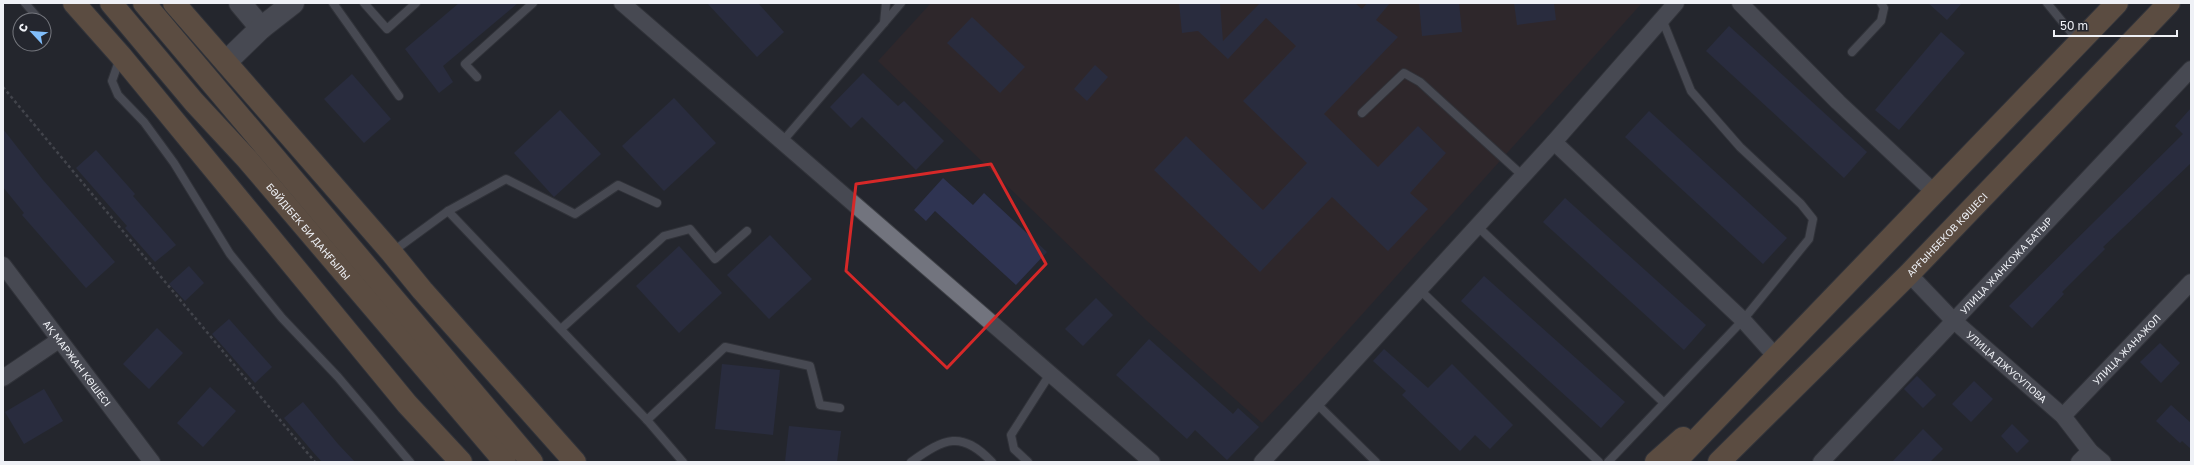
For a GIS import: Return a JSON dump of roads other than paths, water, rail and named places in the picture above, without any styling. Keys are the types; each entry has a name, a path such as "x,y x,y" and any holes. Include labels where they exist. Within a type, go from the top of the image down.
{"main road":[{"path":"74,3 121,56 407,404 461,462"},
{"name":"БӘЙДІБЕК БИ ДАҢҒЫЛЫ","path":"111,3 198,107 247,159 505,462"},
{"name":"БӘЙДІБЕК БИ ДАҢҒЫЛЫ","path":"144,3 532,462"},
{"path":"174,3 391,252 422,290 575,462"},
{"path":"1675,462 2118,3"},
{"name":"АРҒЫНБЕКОВ КӨШЕСІ","path":"1719,462 1909,274 2169,3"},
{"path":"1656,462 1695,427 1743,392"},
{"path":"1741,462 1772,411"}],"street":[{"path":"240,3 261,28"},
{"path":"226,62 261,28 293,3"},
{"path":"622,3 1152,462"},
{"path":"1262,462 1554,142 1676,3"},
{"path":"1740,3 1838,102 1935,193"},
{"name":"УЛИЦА ЖАНКОЖА БАТЫР","path":"1821,462 1953,320 2191,69"},
{"path":"1554,142 1743,320 1777,358"},
{"name":"АҚ МАРЖАН КӨШЕСІ","path":"3,265 152,462"},
{"name":"УЛИЦА ДЖУСУПОВА","path":"1909,274 1953,320 2063,416 2090,451 2102,462"},
{"name":"УЛИЦА ЖАНАЖОЛ","path":"2063,416 2191,282"},
{"path":"3,378 59,340"},
{"path":"2079,462 2090,451"}],"lane":[{"path":"25,3 33,12"},
{"path":"333,3 399,96"},
{"path":"364,3 387,29 416,3"},
{"path":"477,77 465,64 533,3"},
{"path":"884,23 886,3"},
{"path":"782,142 901,3"},
{"path":"1852,52 1881,21 1884,8 1881,3"},
{"path":"2047,3 2080,43"},
{"path":"1608,462 1663,402 1743,320 1809,239 1813,220 1801,204 1740,147 1691,91 1662,19"},
{"path":"121,56 112,81 118,95 144,122 174,163 230,254 282,318 338,378 410,462"},
{"path":"1362,113 1404,73 1420,82 1523,176"},
{"path":"391,252 448,211 506,179 575,214 618,184 657,203"},
{"path":"448,211 562,329 647,420 683,462"},
{"path":"1478,226 1663,402"},
{"path":"562,329 664,236 690,229 715,259 747,231"},
{"path":"1420,290 1599,462"},
{"path":"647,420 725,347 810,366 820,405 840,408"},
{"path":"1028,462 1014,449 1011,435 1050,374"},
{"path":"1316,403 1376,462"},
{"path":"911,462 943,442 961,440 978,448 992,462"}]}
